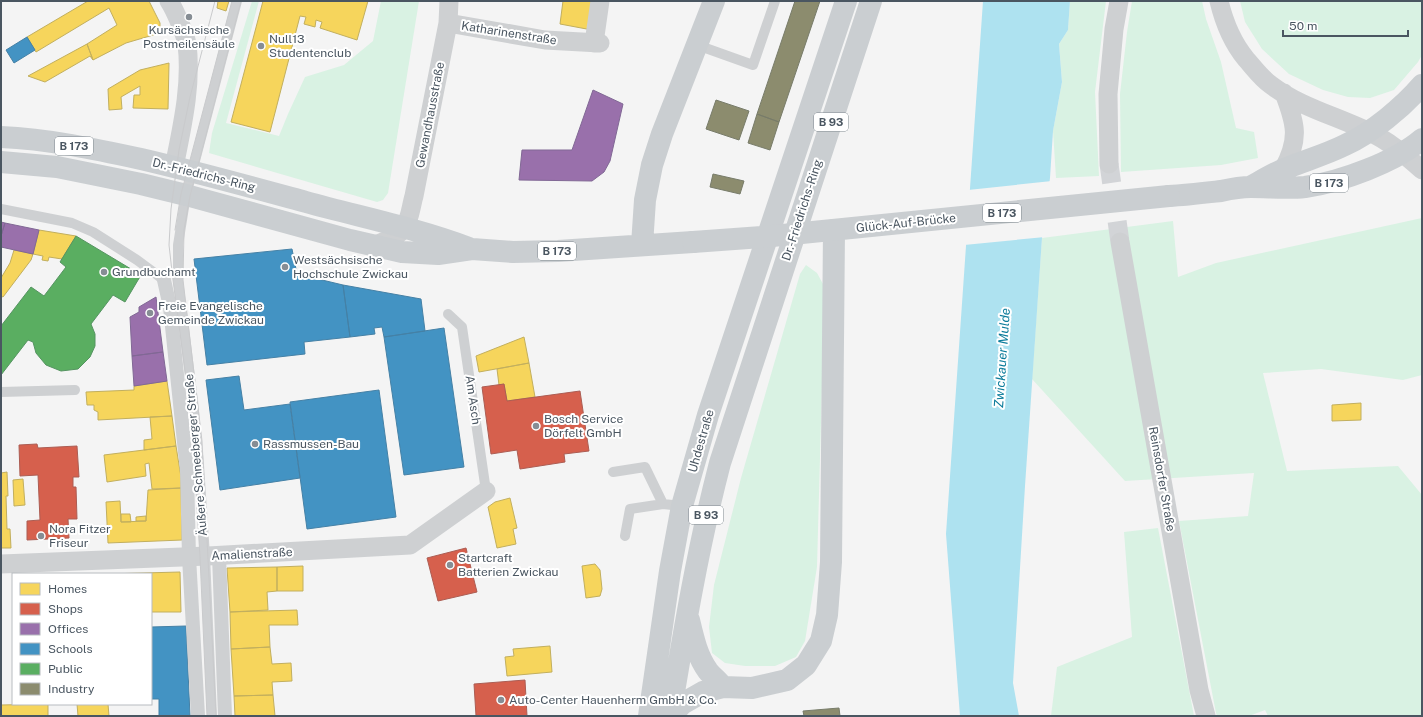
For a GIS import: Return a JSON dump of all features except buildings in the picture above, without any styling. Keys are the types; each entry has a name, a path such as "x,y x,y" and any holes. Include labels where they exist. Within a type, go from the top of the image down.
{"main road":[{"path":"642,245 645,200 652,165 662,134 714,1"},
{"name":"Dr.-Friedrichs-Ring","path":"788,175 846,1"},
{"name":"Dr.-Friedrichs-Ring","path":"734,418 871,1"},
{"name":"B 173","path":"1250,187 1283,170 1341,147 1368,131 1406,103 1422,85"},
{"name":"Dr.-Friedrichs-Ring","path":"1,138 22,138 106,151 183,169 446,239 472,249"},
{"name":"B 173","path":"1250,187 1304,187 1327,183 1373,167 1402,153 1422,139"},
{"name":"Dr.-Friedrichs-Ring","path":"1,162 56,168 141,184 330,235 402,252 438,254 472,249 513,252 558,251 642,245"},
{"name":"Uhdestraße","path":"648,716 670,571 672,505 708,415 788,175"},
{"name":"Glück-Auf-Brücke","path":"642,245 762,237 1250,187"},
{"path":"670,716 682,704 703,692 723,687 752,688 787,680 806,665 821,641 827,615 831,562 834,230"},
{"name":"Uhdestraße","path":"670,716 687,614 707,513 734,418"},
{"path":"687,614 694,643 700,658 723,687"}],"street":[{"name":"Gewandhausstraße","path":"404,228 414,196 448,23 449,1"},
{"name":"Katharinenstraße","path":"448,23 545,40 597,43 600,1"},
{"path":"1109,164 1108,94 1114,29 1119,1"},
{"path":"1219,1 1229,33 1240,52 1271,85 1301,103 1368,131 1402,153 1422,170"},
{"path":"173,3 187,43 187,78 183,122 183,169"},
{"path":"1283,170 1293,148 1295,126 1284,94"},
{"path":"374,246 386,241 404,228"},
{"name":"Reinsdorfer Straße","path":"1120,242 1198,682 1206,716"},
{"name":"Äußere Schneeberger Straße","path":"164,280 170,307 187,471 204,556 225,716"},
{"name":"Amalienstraße","path":"1,564 204,556 410,545 486,491"},
{"name":"Äußere Schneeberger Straße","path":"198,716 204,556"}],"lane":[{"name":"Äußere Schneeberger Straße","path":"212,716 204,556 193,401 178,275 178,245 186,195 183,169 237,1"},
{"path":"697,45 753,65 776,1"},
{"path":"1,209 72,223 93,232 138,260 164,280"},
{"name":"Am Asch","path":"448,314 462,327 486,491"},
{"path":"1,392 75,390"},
{"path":"613,472 645,467 672,505 630,509 625,536"}],"green space":[{"path":"252,1 259,1 226,123 279,136 305,77 344,65 373,41 381,1 419,1 388,193 383,200 377,202 209,153 212,133"},
{"path":"1070,1 1106,1 1095,92 1099,176 1056,178 1053,131 1062,82 1059,44 1068,30"},
{"path":"1132,1 1202,1 1206,19 1221,62 1236,128 1254,132 1258,158 1221,165 1121,172 1120,94"},
{"path":"1240,1 1422,1 1422,55 1418,62 1394,90 1370,98 1348,97 1323,90 1289,74 1262,49 1245,22"},
{"path":"1422,218 1422,375 1403,380 1321,369 1263,373 1287,471 1398,466 1422,495 1422,716 1268,716 1265,710 1249,716 1217,716 1179,521 1248,516 1254,473 1125,481 1032,379 1042,238 1173,221 1178,277 1216,263"},
{"path":"806,265 817,273 823,284 824,313 817,567 805,641 796,657 775,666 745,666 725,663 712,653 709,627 714,585 741,478 800,274"},
{"path":"1158,528 1194,716 1051,716 1057,667 1132,637 1124,532"}],"water":[{"name":"Zwickauer Mulde","path":"983,1 1070,1 1068,30 1059,44 1062,82 1053,131 1050,178 1042,238 1013,683 1019,716 960,716 946,534"}],"pier":[{"path":"1052,181 1045,237 964,245 968,190"}],"tunnel":[{"path":"1109,164 1120,242"}],"tram line":[{"path":"207,716 193,441 169,245 171,209 179,150 190,97 215,1"},
{"path":"175,230 181,194 232,1"},
{"path":"216,716 202,441 183,280 184,230 190,196 241,1"}],"place":[{"name":"Kursächsische Postmeilensäule","path":"189,17"},
{"name":"Null13 Studentenclub","path":"261,46"},
{"name":"Westsächsische Hochschule Zwickau","path":"285,267"},
{"name":"Grundbuchamt","path":"104,272"},
{"name":"Freie Evangelische Gemeinde Zwickau","path":"150,313"},
{"name":"Bosch Service Dörfelt GmbH","path":"536,426"},
{"name":"Rassmussen-Bau","path":"255,444"},
{"name":"Nora Fitzer Friseur","path":"41,536"},
{"name":"Startcraft Batterien Zwickau","path":"450,565"},
{"name":"Auto-Center Hauenherm GmbH & Co.","path":"501,700"}]}
